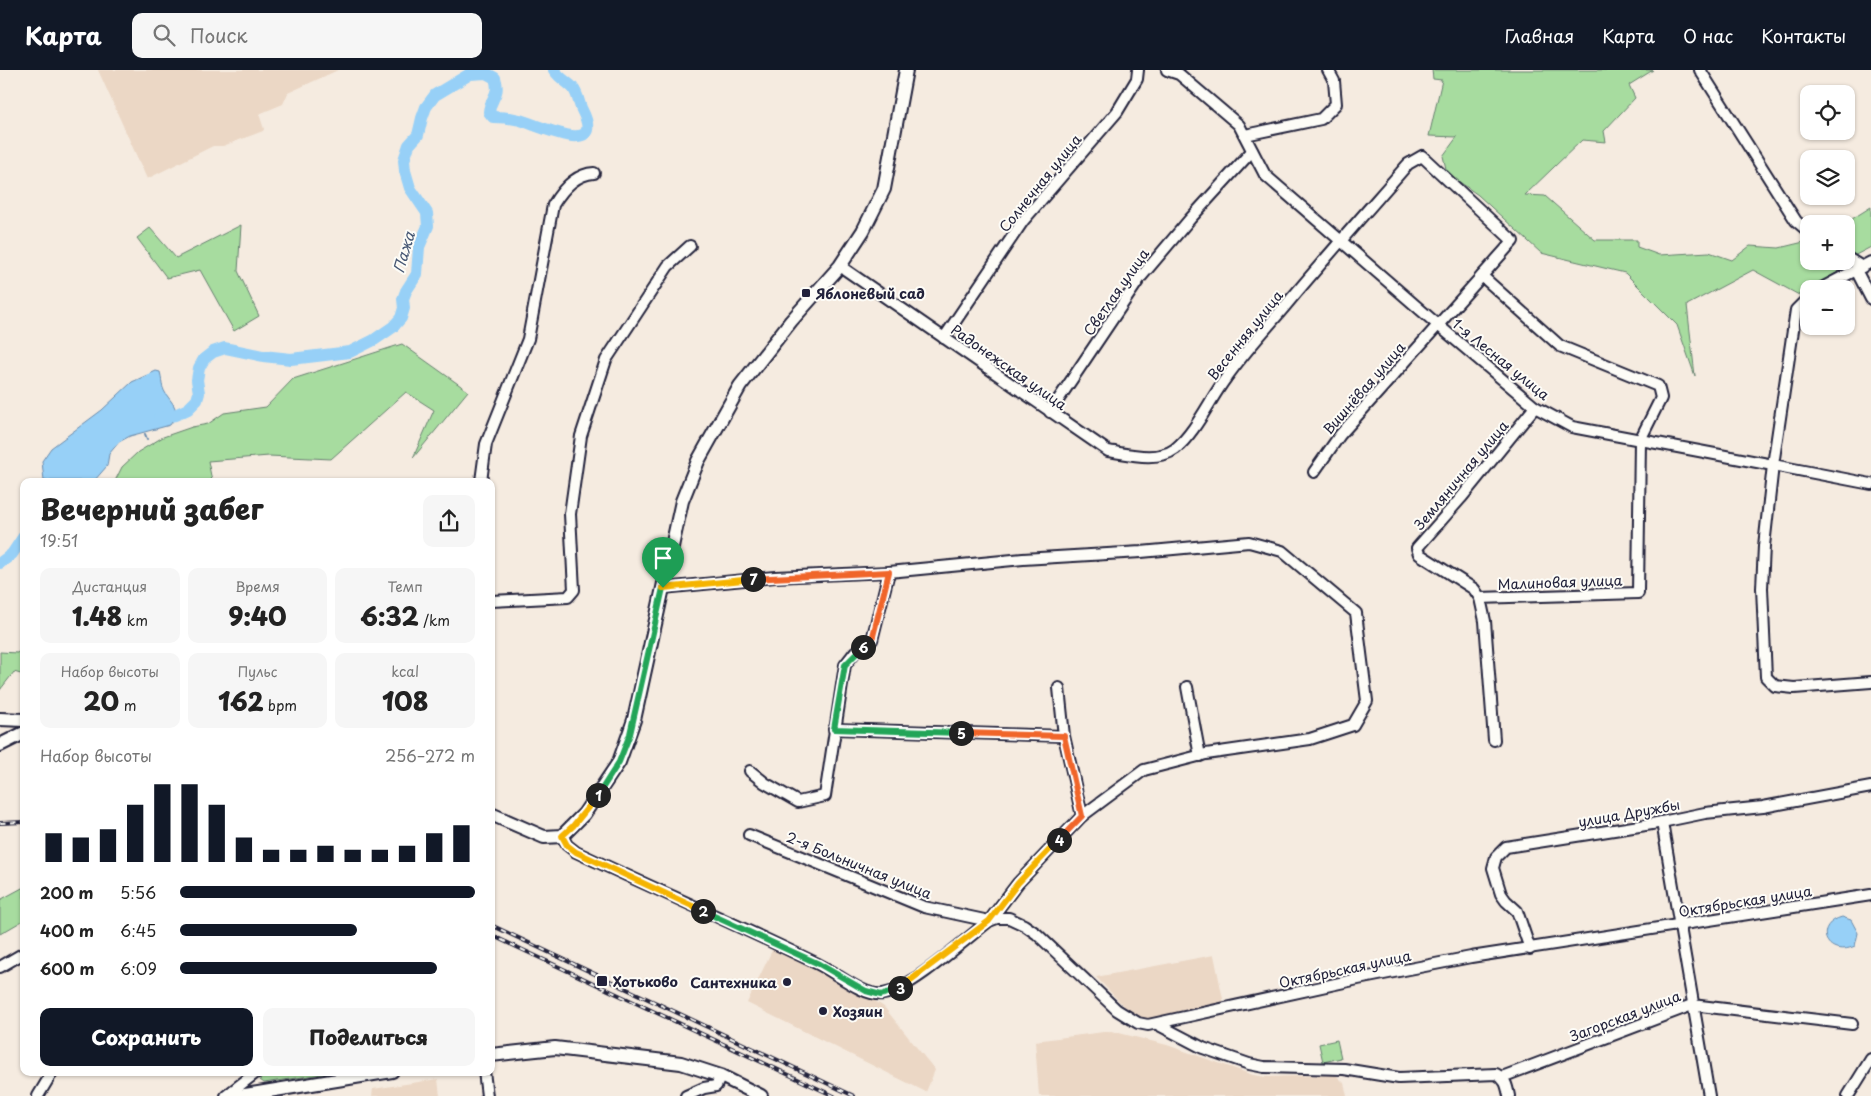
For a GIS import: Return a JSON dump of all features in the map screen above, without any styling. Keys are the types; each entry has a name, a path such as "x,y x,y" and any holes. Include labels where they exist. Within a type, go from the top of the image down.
{"main road":[{"path":"495,816 544,837 562,836 593,802 612,773 624,750 634,720 682,501 698,461 740,386 791,321 840,266 863,231 884,189 906,70"},
{"path":"0,719 20,720"},
{"path":"0,745 20,735"},
{"path":"495,1055 540,1048 572,1049 681,1063 721,1076 760,1096"},
{"path":"238,1096 362,1076"}],"street":[{"name":"Солнечная улица","path":"944,338 1023,221 1117,112 1137,79 1138,70"},
{"name":"1-я Лесная улица","path":"1167,70 1179,74 1239,125 1265,175 1438,326 1535,407 1572,427 1871,484"},
{"path":"1245,135 1321,119 1336,104 1334,81 1328,70"},
{"path":"1700,70 1796,221 1800,224"},
{"name":"Светлая улица","path":"1050,412 1140,278 1252,150"},
{"name":"Весенняя улица","path":"1174,450 1187,436 1225,378 1341,240 1408,164 1422,156 1513,241 1482,276"},
{"path":"481,478 486,444 528,339 552,205 562,189 586,174 594,173"},
{"path":"495,600 568,597 574,590 570,514 581,436 606,360 668,266 690,246"},
{"name":"Радонежская улица","path":"840,266 1108,451 1157,455 1174,450"},
{"path":"1838,280 1863,267 1871,299"},
{"path":"1482,276 1560,346 1658,386 1662,398 1640,440"},
{"name":"Вишнёвая улица","path":"1314,472 1340,435 1482,276"},
{"path":"1800,306 1796,310 1773,466 1764,546 1762,588 1766,677 1775,686 1794,688 1871,682"},
{"name":"Земляничная улица","path":"1480,598 1474,589 1419,554 1417,548 1461,498 1535,407"},
{"name":"Малиновая улица","path":"1480,598 1638,593 1640,440"},
{"path":"562,836 567,845 576,852 819,964 866,991 874,994 885,994 911,981 989,921 1018,883 1082,816 1144,770 1200,756 1310,739 1353,725 1367,701 1356,613 1282,551 1249,542 1141,552 1023,558 889,572 775,577 663,588"},
{"path":"750,771 765,784 798,802 824,796 845,665 856,652 872,640 889,572"},
{"path":"1480,598 1486,621 1494,740"},
{"path":"1187,687 1200,756"},
{"path":"1058,688 1064,736 1082,816"},
{"path":"834,729 1064,736"},
{"name":"улица Дружбы","path":"1530,949 1519,914 1501,894 1494,868 1496,857 1506,847 1662,822 1705,813 1763,807 1871,787"},
{"path":"1662,822 1709,1096"},
{"name":"2-я Больничная улица","path":"749,835 924,907 989,921"},
{"name":"Октябрьская улица","path":"989,921 1002,918 1017,921 1037,934 1122,1014 1148,1026 1358,979 1471,957 1871,895"},
{"path":"0,967 20,955"},
{"name":"Загорская улица","path":"1157,1024 1203,1048 1248,1064 1264,1067 1344,1069 1399,1078 1496,1074 1502,1077 1692,1005 1852,1024"},
{"path":"1848,1096 1871,1059"},
{"path":"38,1096 50,1076"},
{"path":"226,1096 252,1076"},
{"path":"254,1076 252,1079 253,1087 258,1093"},
{"path":"485,1076 487,1096"},
{"path":"686,1096 704,1088 716,1086 721,1076"},
{"path":"1502,1077 1506,1082 1509,1096"}],"shaded area":[{"path":"98,70 338,70 288,93 283,104 259,114 263,131 223,146 213,146 147,179"},
{"path":"775,944 819,964 884,1007 935,1070 926,1092 747,1003"},
{"path":"1214,955 1224,1004 1147,1021 1123,1005 1096,977"},
{"path":"1111,1031 1167,1045 1253,1075 1266,1077 1336,1075 1344,1083 1347,1096 1039,1096 1035,1041"},
{"path":"438,1079 440,1096 372,1096 373,1089"}],"green space":[{"path":"1432,70 1653,70 1629,85 1635,98 1604,131 1606,142 1582,140 1525,195 1545,196 1595,240 1637,240 1637,247 1659,255 1709,252 1732,260 1750,246 1779,248 1800,243 1800,270 1837,270 1838,272 1824,280 1800,280 1799,295 1753,270 1687,305 1695,376 1677,325 1625,273 1541,253 1478,195 1447,173 1443,156 1457,137 1429,136 1442,80 1433,79"},
{"path":"1871,207 1871,247 1855,255 1855,217"},
{"path":"241,225 238,271 259,316 234,331 200,270 167,278 137,238 150,228 176,258"},
{"path":"402,344 468,391 413,458 434,410 406,392 331,459 269,456 208,461 211,478 116,478 122,467 138,452 163,437 192,427 208,424 224,413 266,407 293,379"},
{"path":"20,651 20,674 14,672 0,690 0,652 17,653"},
{"path":"20,889 20,922 0,934 0,900"},
{"path":"1337,1040 1341,1058 1323,1062 1319,1044"},
{"path":"261,1076 309,1076 264,1083 260,1080"}],"water":[{"path":"156,371 160,372 163,388 174,405 176,414 170,425 130,436 119,442 109,454 107,466 97,478 44,478 42,461 51,448 102,410 132,382"},
{"path":"1842,917 1851,920 1858,933 1855,946 1845,949 1830,945 1825,933 1827,927 1833,921"}],"waterway":[{"name":"Пажа","path":"159,418 175,415 188,409 197,400 199,393 197,380 199,368 204,359 213,352 225,348 263,356 291,359 350,352 374,340 393,327 401,318 404,308 403,299 417,274 419,247 428,226 427,213 410,188 404,160 409,145 418,135 426,107 435,95 470,74 486,73 495,78 497,84 496,93 489,112 493,117 520,120 554,132 578,136 585,133 587,125 576,93 554,70"},
{"path":"145,434 147,439"},
{"name":"Пажа","path":"0,563 12,554 20,542"}],"railway":[{"path":"0,823 20,822"},
{"path":"495,927 854,1096"},
{"path":"495,937 834,1096"}],"place":[{"name":"Яблоневый сад","path":"806,293"},
{"name":"Хотьково","path":"602,981"},
{"name":"Сантехника","path":"787,982"},
{"name":"Хозяин","path":"823,1011"}],"route":[{"path":"889,572 872,640 856,652 845,665 834,729 1064,736 1082,816 1018,883 989,921 907,984 881,995 866,991 819,964 576,852 567,845 562,836 593,802 619,762 624,750 634,720 663,588 775,577 889,572"}]}
